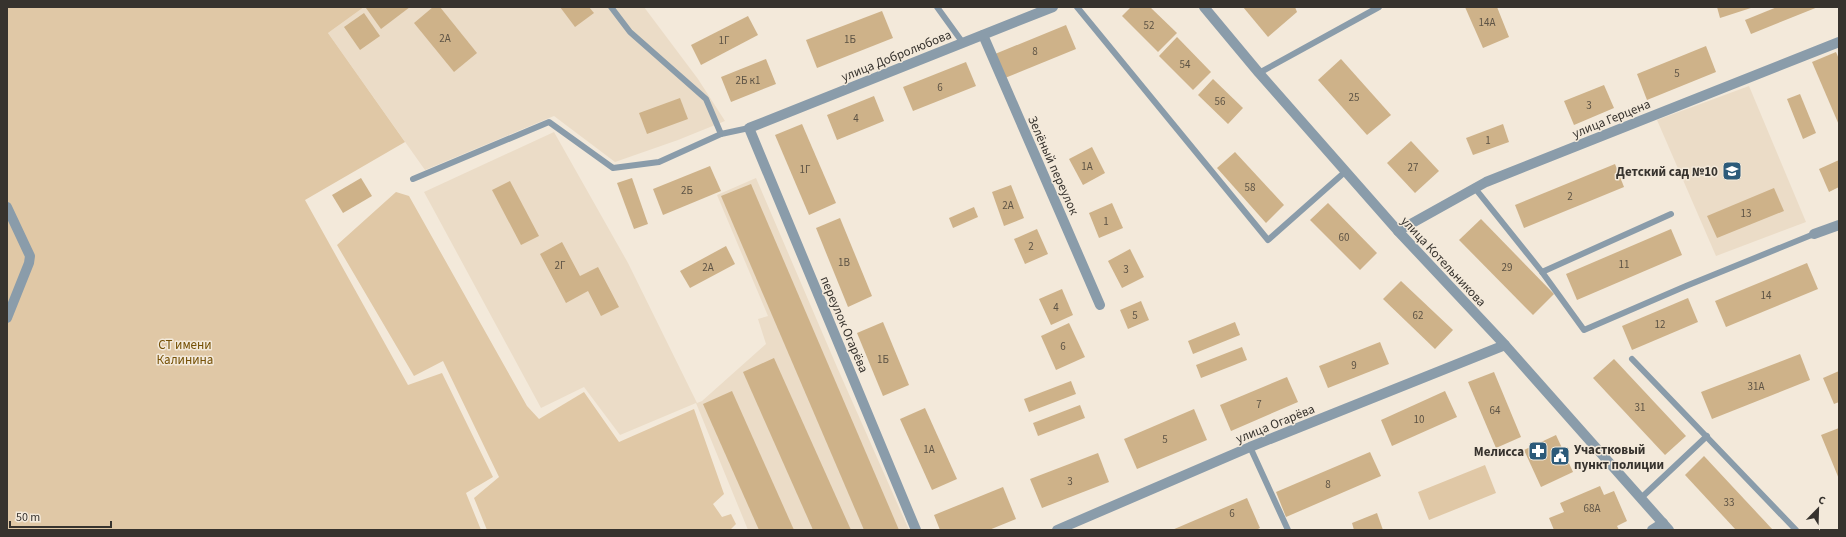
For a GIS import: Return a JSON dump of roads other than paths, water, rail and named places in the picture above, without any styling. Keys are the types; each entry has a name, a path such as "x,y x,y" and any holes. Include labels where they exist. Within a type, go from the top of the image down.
{"street":[{"name":"улица Добролюбова","path":"749,128 1053,7"},
{"name":"улица Котельникова","path":"1204,7 1259,73 1398,232 1505,345 1666,527"},
{"name":"Зелёный переулок","path":"983,35 1100,305"},
{"name":"улица Герцена","path":"1398,232 1474,187 1839,42"},
{"name":"переулок Огарёва","path":"749,128 916,530"},
{"path":"7,207 30,256 29,263 7,318"},
{"path":"1814,234 1839,225"},
{"name":"улица Огарёва","path":"1057,530 1250,446 1505,345"},
{"path":"1652,530 1666,527"}],"lane":[{"path":"611,7 630,32 706,99 721,134"},
{"path":"937,7 963,43"},
{"path":"1077,7 1268,240 1346,171"},
{"path":"1259,73 1379,7"},
{"path":"413,180 549,122 571,136 613,168 659,162 721,134 749,128"},
{"path":"1474,187 1542,272 1584,330 1686,286 1814,234"},
{"path":"1542,272 1671,214"},
{"path":"1632,359 1796,530"},
{"path":"1641,498 1707,436"},
{"path":"1250,446 1288,530"}],"place":[{"name":"Детский сад №10","path":"1732,171"},
{"name":"Мелисса","path":"1538,451"},
{"name":"Участковый пункт полиции","path":"1560,456"}],"park label":[{"name":"СТ имени Калинина","path":"185,352"}]}
